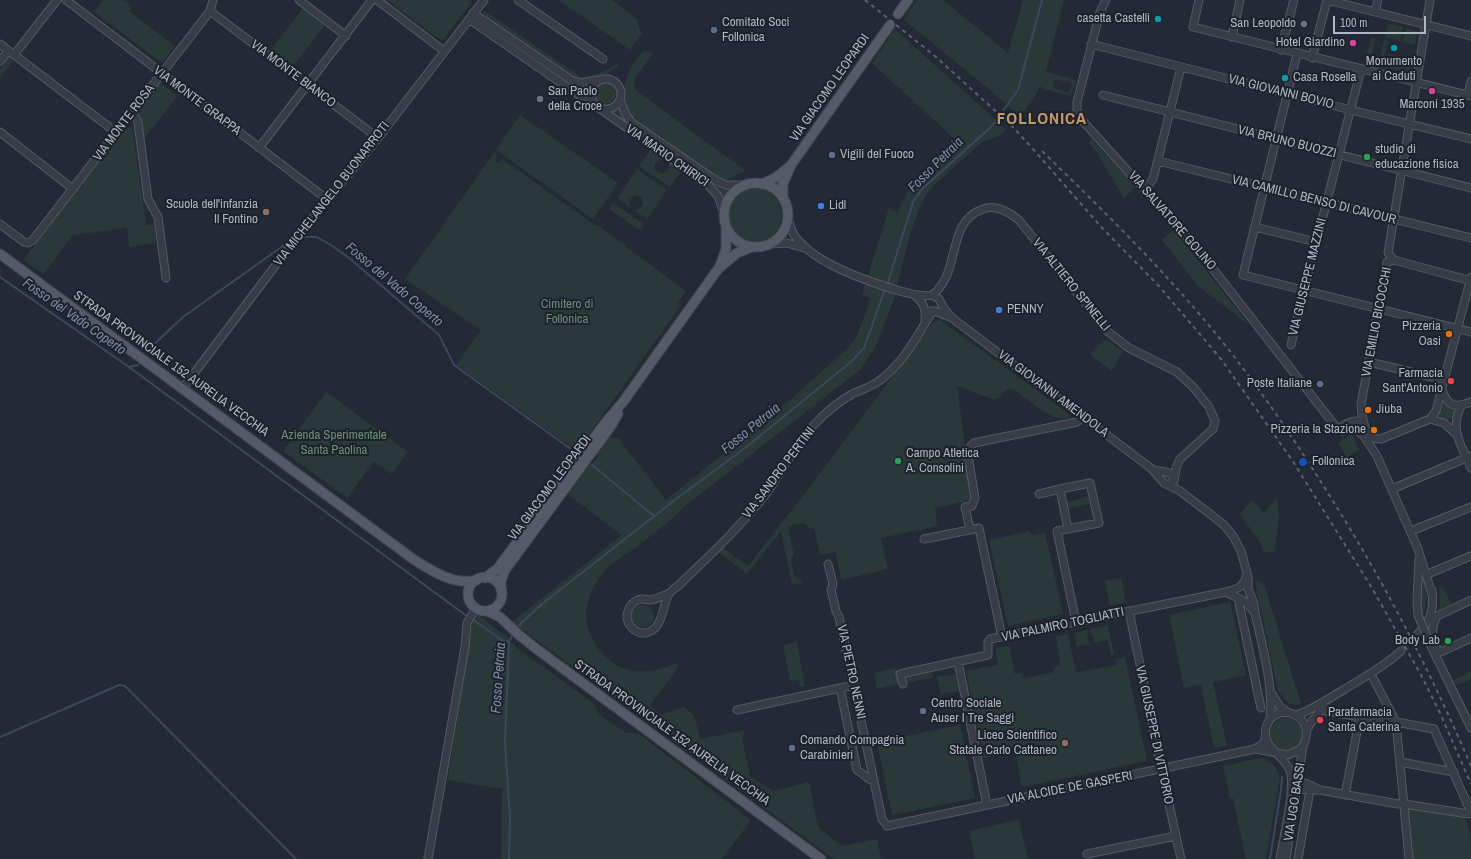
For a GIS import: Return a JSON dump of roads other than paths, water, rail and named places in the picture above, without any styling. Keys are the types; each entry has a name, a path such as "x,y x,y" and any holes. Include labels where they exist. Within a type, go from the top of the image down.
{"main road":[{"path":"898,14 908,0"},
{"name":"VIA GIACOMO LEOPARDI","path":"788,218 783,198 783,184 791,165 890,25"},
{"name":"VIA GIACOMO LEOPARDI","path":"745,185 762,184 775,178 791,165"},
{"path":"762,184 774,189 783,198"},
{"path":"724,213 730,196 737,189 745,185"},
{"name":"VIA GIACOMO LEOPARDI","path":"481,579 498,568 605,423 623,402 718,269 726,249 726,226 724,213"},
{"path":"769,244 781,234 788,218"},
{"path":"726,226 730,234 736,240 752,247"},
{"name":"VIA GIACOMO LEOPARDI","path":"718,269 737,253 752,247 769,244"},
{"name":"STRADA PROVINCIALE 152 AURELIA VECCHIA","path":"0,254 407,554 446,577 461,589 470,600 474,610 487,611 495,614 524,640 821,859"},
{"name":"VIA GIACOMO LEOPARDI","path":"501,590 501,581 505,570 611,426 623,402"},
{"name":"STRADA PROVINCIALE 152 AURELIA VECCHIA","path":"446,577 463,582 481,579"},
{"path":"470,600 468,597 469,589 481,579 491,578 496,582 501,590"},
{"name":"STRADA PROVINCIALE 152 AURELIA VECCHIA","path":"501,590 502,611 509,625"},
{"path":"487,611 497,606 501,600"}],"street":[{"path":"0,61 11,53 57,0"},
{"name":"VIA MONTE GRAPPA","path":"66,0 328,200"},
{"name":"VIA MONTE ROSA","path":"0,224 24,242 33,240 210,11 213,0"},
{"path":"299,0 346,36"},
{"path":"259,148 308,86 372,0"},
{"path":"377,0 444,51"},
{"name":"VIA MICHELANGELO BUONARROTI","path":"182,388 303,229 378,138 484,0"},
{"path":"518,0 603,59"},
{"name":"VIA SALVATORE GOLINO","path":"1106,0 1100,12 1077,102 1078,114 1080,118 1196,247 1334,424 1341,428"},
{"path":"1199,0 1192,27 1312,58 1469,95 1471,81"},
{"path":"1232,37 1240,0"},
{"path":"1281,50 1294,0"},
{"path":"1312,58 1327,0 1471,36"},
{"path":"1375,12 1378,0"},
{"name":"VIA EMILIO BICOCCHI","path":"1363,422 1361,404 1387,262 1394,260 1388,253 1430,0"},
{"name":"VIA MONTE BIANCO","path":"210,11 378,138"},
{"name":"VIA MARIO CHIRICI","path":"471,16 571,80 580,82 607,79 616,83 621,91 620,100 626,115 632,123 710,177 726,184 745,185"},
{"name":"VIA MARIO CHIRICI","path":"471,16 580,96 597,106 709,186 718,196 724,213"},
{"path":"0,44 116,133"},
{"name":"VIA GIOVANNI BOVIO","path":"1091,44 1350,110 1471,139"},
{"path":"1297,54 1244,275 1471,332"},
{"path":"1145,189 1152,181 1181,67"},
{"name":"VIA GIUSEPPE MAZZINI","path":"1291,345 1361,69"},
{"path":"599,80 592,86 590,91 591,97 597,106 605,109 611,108 620,100"},
{"name":"VIA BRUNO BUOZZI","path":"1103,95 1339,155 1401,176 1471,188"},
{"path":"132,112 138,123 148,199 158,217 166,278"},
{"path":"0,132 73,189"},
{"name":"VIA CAMILLO BENSO DI CAVOUR","path":"1158,160 1471,238"},
{"name":"VIA ALTIERO SPINELLI","path":"930,295 942,287 949,273 961,227 968,217 976,211 992,207 1004,210 1014,216 1019,220 1107,331 1123,344 1177,372 1194,388 1209,407 1215,421 1213,429 1180,459 1176,468 1174,479"},
{"name":"VIA GIOVANNI AMENDOLA","path":"788,218 794,236 808,250 835,267 912,294 937,297 952,318 1153,470 1165,483 1180,491 1214,517 1228,530 1235,539 1241,551 1246,572 1244,590 1236,593 1240,599 1239,603 1261,708"},
{"path":"1255,226 1316,242"},
{"name":"VIA GIOVANNI AMENDOLA","path":"769,244 787,243 808,250"},
{"path":"1341,428 1356,420 1363,422 1371,437 1381,439 1430,419 1436,411 1471,280 1394,260"},
{"name":"VIA GIOVANNI AMENDOLA","path":"912,294 927,310 952,318"},
{"path":"925,326 924,300 930,295"},
{"path":"934,312 939,308 940,303"},
{"name":"VIA SANDRO PERTINI","path":"670,593 650,600 639,600 634,602 628,611 628,622 630,626 634,630 644,633 654,629 660,620 670,593 733,531 755,507 798,444 813,426 843,400 875,384 886,376 909,348 934,312"},
{"path":"1369,362 1445,380"},
{"path":"1442,390 1445,399 1452,404 1461,406 1471,402"},
{"path":"1456,434 1456,419 1461,406"},
{"path":"970,529 966,507 972,506 975,498 968,456 968,450 971,445 974,443 1077,422 1083,417"},
{"path":"1430,419 1444,423 1456,434 1469,457 1471,468"},
{"path":"1356,430 1362,426 1363,422"},
{"path":"1341,428 1356,430 1364,436 1377,456 1413,539 1430,573 1432,594 1430,619 1426,626 1417,635"},
{"path":"1377,456 1377,445 1381,439"},
{"path":"1392,489 1469,457"},
{"name":"VIA GIOVANNI AMENDOLA","path":"1153,470 1172,473 1180,491"},
{"path":"1166,472 1162,476 1165,483 1171,484 1174,479"},
{"path":"1039,494 1090,483 1099,523 1057,532 1076,622"},
{"path":"1060,490 1068,529"},
{"path":"1406,522 1411,528 1416,529 1471,507"},
{"path":"924,539 978,528 1002,637"},
{"path":"1413,539 1416,529"},
{"path":"1418,549 1432,594"},
{"path":"1418,549 1418,615 1430,644 1471,728"},
{"path":"1430,573 1471,556"},
{"name":"VIA PIETRO NENNI","path":"828,564 833,584 831,590 839,617 882,820 886,825"},
{"path":"1240,599 1247,598 1244,590"},
{"path":"1244,590 1254,604 1271,696 1270,720 1266,725 1265,738 1261,746 1255,749"},
{"name":"VIA PALMIRO TOGLIATTI","path":"903,684 900,674 988,655 988,642 990,639 1226,592 1244,590"},
{"path":"1226,592 1248,604 1255,613"},
{"path":"1471,600 1437,616 1433,624 1432,635 1440,652 1471,638"},
{"path":"428,859 467,623 474,610"},
{"name":"VIA GIUSEPPE DI VITTORIO","path":"1129,611 1181,859"},
{"name":"VIA UGO BASSI","path":"1270,720 1276,715 1282,713 1292,714 1308,711 1380,668 1401,651"},
{"path":"958,662 987,805"},
{"path":"1373,678 1396,722 1409,859"},
{"path":"737,710 854,685"},
{"name":"VIA PIETRO NENNI","path":"840,688 857,770 869,779 874,780"},
{"path":"1258,694 1271,696 1280,706 1305,724 1307,730"},
{"name":"VIA UGO BASSI","path":"1280,859 1294,790 1298,782 1303,746 1307,736 1307,730 1330,698"},
{"path":"1294,790 1320,790 1398,804 1469,814 1469,808 1454,772 1436,732 1432,728 1388,722 1321,709"},
{"path":"1345,795 1360,716"},
{"name":"VIA UGO BASSI","path":"1265,738 1268,744 1285,762 1290,772 1294,790 1286,859"},
{"name":"VIA UGO BASSI","path":"1276,752 1287,755 1303,746"},
{"name":"VIA ALCIDE DE GASPERI","path":"886,825 889,826 1255,749 1276,752"},
{"path":"1400,762 1454,772"},
{"path":"1298,782 1314,786 1320,790"},
{"path":"1298,859 1310,790"},
{"path":"1087,854 1176,836"}],"waterway":[{"name":"Fosso Petraia","path":"887,285 913,202 922,189 992,126 1018,90 1042,0"},
{"name":"Fosso del Vado Coperto","path":"302,237 317,237 348,257 439,335 454,365 575,452"},
{"name":"Fosso del Vado Coperto","path":"148,350 183,317 290,241"},
{"name":"Fosso del Vado Coperto","path":"0,277 129,367 138,365"},
{"name":"Fosso Petraia","path":"516,628 542,604 676,499 745,448 852,361 864,348 885,289"},
{"path":"129,367 468,617"},
{"name":"Fosso del Vado Coperto","path":"592,465 654,516"},
{"path":"472,619 502,640 509,642"},
{"name":"Fosso Petraia","path":"509,859 510,818 505,743 509,642 513,633"},
{"path":"0,737 119,685 125,686 296,859"},
{"path":"1270,859 1282,777"}],"tunnel":[{"path":"1401,651 1417,635"}],"railway":[{"path":"865,0 936,57 1011,125 1103,229 1158,285 1221,359 1292,460 1372,588 1421,675 1440,713 1471,784"},
{"path":"1042,151 1115,223 1185,297 1255,384 1315,472 1367,557 1422,660 1471,766"}],"place":[{"name":"casetta Castelli","path":"1158,19"},
{"name":"San Leopoldo","path":"1304,24"},
{"name":"Comitato Soci Follonica","path":"714,30"},
{"name":"Hotel Giardino","path":"1353,43"},
{"name":"Monumento ai Caduti","path":"1394,48"},
{"name":"Casa Rosella","path":"1285,78"},
{"name":"Marconi 1935","path":"1432,91"},
{"name":"San Paolo della Croce","path":"540,99"},
{"name":"Vigili del Fuoco","path":"832,155"},
{"name":"studio di educazione fisica","path":"1367,157"},
{"name":"Lidl","path":"821,206"},
{"name":"Scuola dell'infanzia Il Fontino","path":"266,212"},
{"name":"PENNY","path":"999,310"},
{"name":"Pizzeria Oasi","path":"1449,334"},
{"name":"Farmacia Sant'Antonio","path":"1451,381"},
{"name":"Poste Italiane","path":"1320,384"},
{"name":"Jiuba","path":"1368,410"},
{"name":"Pizzeria la Stazione","path":"1374,430"},
{"name":"Campo Atletica A. Consolini","path":"898,461"},
{"name":"Follonica","path":"1303,462"},
{"name":"Body Lab","path":"1448,641"},
{"name":"Centro Sociale Auser I Tre Saggi","path":"923,711"},
{"name":"Parafarmacia Santa Caterina","path":"1320,720"},
{"name":"Liceo Scientifico Statale Carlo Cattaneo","path":"1065,743"},
{"name":"Comando Compagnia Carabinieri","path":"792,748"}],"district":[{"name":"FOLLONICA","path":"1042,119"}],"park label":[{"name":"Cimitero di Follonica","path":"567,312"},
{"name":"Azienda Sperimentale Santa Paolina","path":"334,444"}]}
